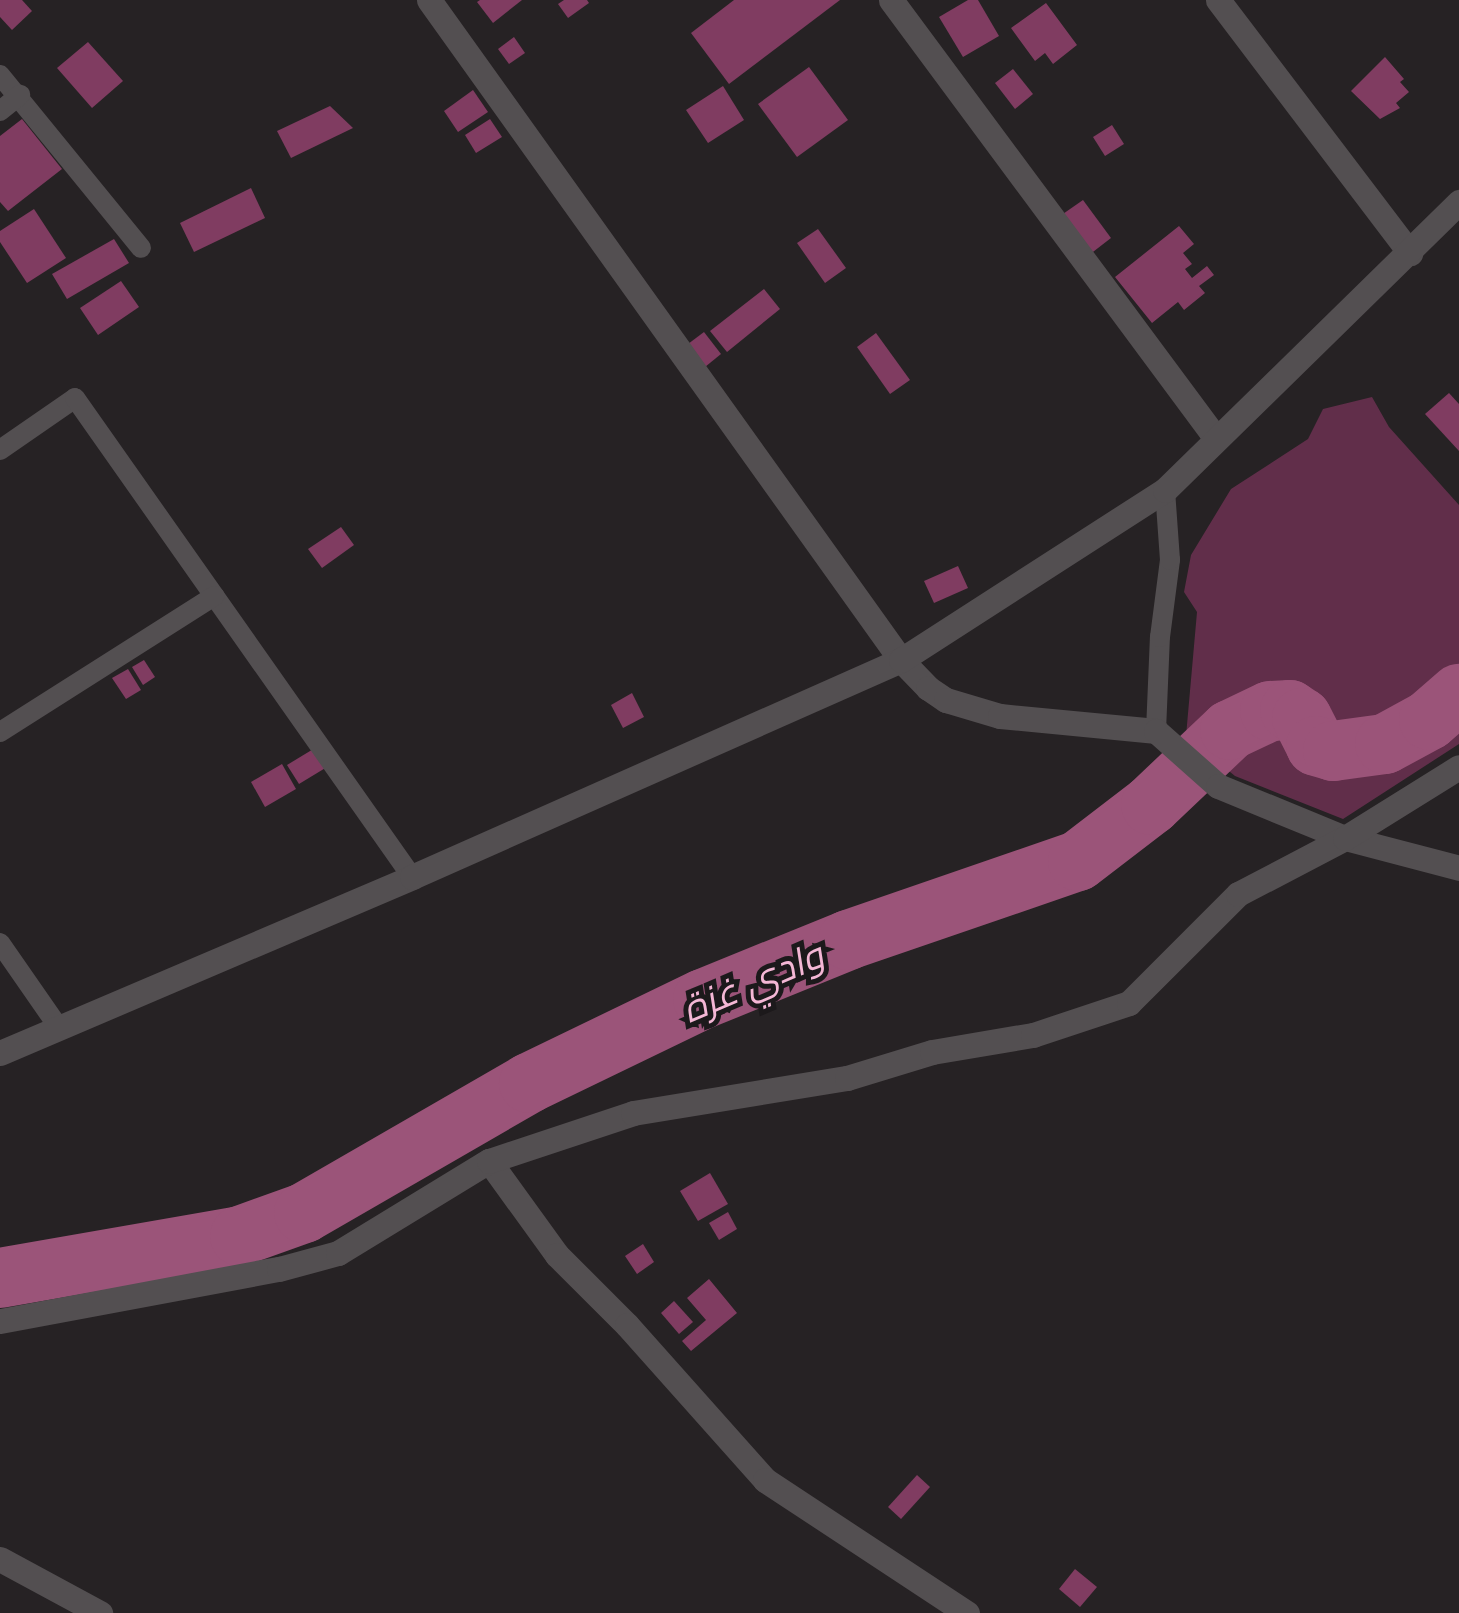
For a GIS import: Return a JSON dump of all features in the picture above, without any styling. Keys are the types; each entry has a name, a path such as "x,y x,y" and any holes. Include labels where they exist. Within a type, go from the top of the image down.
{"street":[{"path":"429,0 901,660 946,700 1000,716 1164,738 1218,786 1345,838 1459,868"},
{"path":"891,0 1215,437"},
{"path":"1218,0 1410,253"},
{"path":"0,1053 56,1025 412,878 901,660 1165,490 1459,202"},
{"path":"0,1321 278,1269 338,1253 489,1161 633,1113 847,1078 932,1052 1034,1035 1130,1003 1238,894 1345,838 1459,767"},
{"path":"489,1161 556,1254 627,1325 766,1480 967,1613"},
{"path":"0,1559 100,1613"}],"lane":[{"path":"0,75 141,248"},
{"path":"0,110 20,95"},
{"path":"0,450 75,398 412,878"},
{"path":"1164,738 1160,638 1170,560 1165,490"},
{"path":"0,732 214,596"},
{"path":"0,944 56,1025"}],"shaded area":[{"path":"1372,397 1389,427 1459,505 1459,744 1343,819 1235,776 1186,736 1197,612 1184,592 1191,555 1231,489 1308,439 1323,409"}],"building":[{"path":"0,0 22,0 32,11 12,30 0,17"},
{"path":"522,0 493,23 477,2"},
{"path":"564,0 589,3 568,18 558,4"},
{"path":"734,0 840,0 729,84 691,33"},
{"path":"968,0 978,0 999,36 963,57 939,17"},
{"path":"1046,3 1077,45 1053,64 1045,53 1035,61 1011,28"},
{"path":"514,37 525,53 509,64 498,49"},
{"path":"88,42 123,81 92,108 57,68"},
{"path":"1385,57 1404,79 1400,82 1409,92 1396,103 1400,108 1380,119 1351,91"},
{"path":"809,67 848,120 797,157 758,104"},
{"path":"1013,69 1033,94 1015,109 995,83"},
{"path":"723,86 744,120 708,143 686,110"},
{"path":"473,90 488,112 458,132 444,111"},
{"path":"330,106 353,128 291,158 277,131"},
{"path":"22,119 62,169 8,211 0,202 0,136"},
{"path":"490,119 502,137 476,153 465,135"},
{"path":"1112,125 1124,144 1105,156 1093,137"},
{"path":"251,188 265,218 194,252 180,223"},
{"path":"1083,200 1111,238 1089,255 1060,216"},
{"path":"34,209 66,258 27,283 0,242 0,231"},
{"path":"1179,226 1194,244 1183,253 1192,264 1185,269 1192,278 1207,266 1214,275 1199,286 1205,293 1184,310 1178,302 1152,323 1115,277"},
{"path":"818,229 846,268 825,283 797,243"},
{"path":"114,239 129,263 67,299 52,274"},
{"path":"121,281 139,307 98,335 80,308"},
{"path":"764,289 780,309 727,352 710,331"},
{"path":"704,332 721,354 705,367 688,344"},
{"path":"876,333 910,380 890,394 857,347"},
{"path":"1449,393 1459,404 1459,451 1425,414"},
{"path":"341,527 354,545 322,568 308,549"},
{"path":"958,566 968,588 934,603 924,581"},
{"path":"144,660 155,677 143,685 132,667"},
{"path":"128,669 141,690 126,699 112,678"},
{"path":"632,693 644,717 623,728 611,705"},
{"path":"315,748 327,767 299,784 287,765"},
{"path":"282,764 296,789 265,807 251,782"},
{"path":"710,1173 728,1204 698,1221 680,1191"},
{"path":"728,1212 737,1229 719,1240 709,1223"},
{"path":"643,1244 654,1262 637,1274 625,1256"},
{"path":"709,1279 737,1313 691,1351 682,1341 706,1320 687,1298"},
{"path":"674,1301 693,1322 679,1334 661,1313"},
{"path":"917,1475 930,1487 901,1519 888,1507"},
{"path":"1075,1569 1097,1587 1080,1607 1059,1589"}],"waterway":[{"name":"وادي غزة","path":"0,1278 240,1236 304,1213 529,1083 703,999 848,940 1078,861 1151,805 1230,730 1270,711 1290,710 1302,718 1316,746 1333,751 1385,744 1429,720 1459,694"}]}
